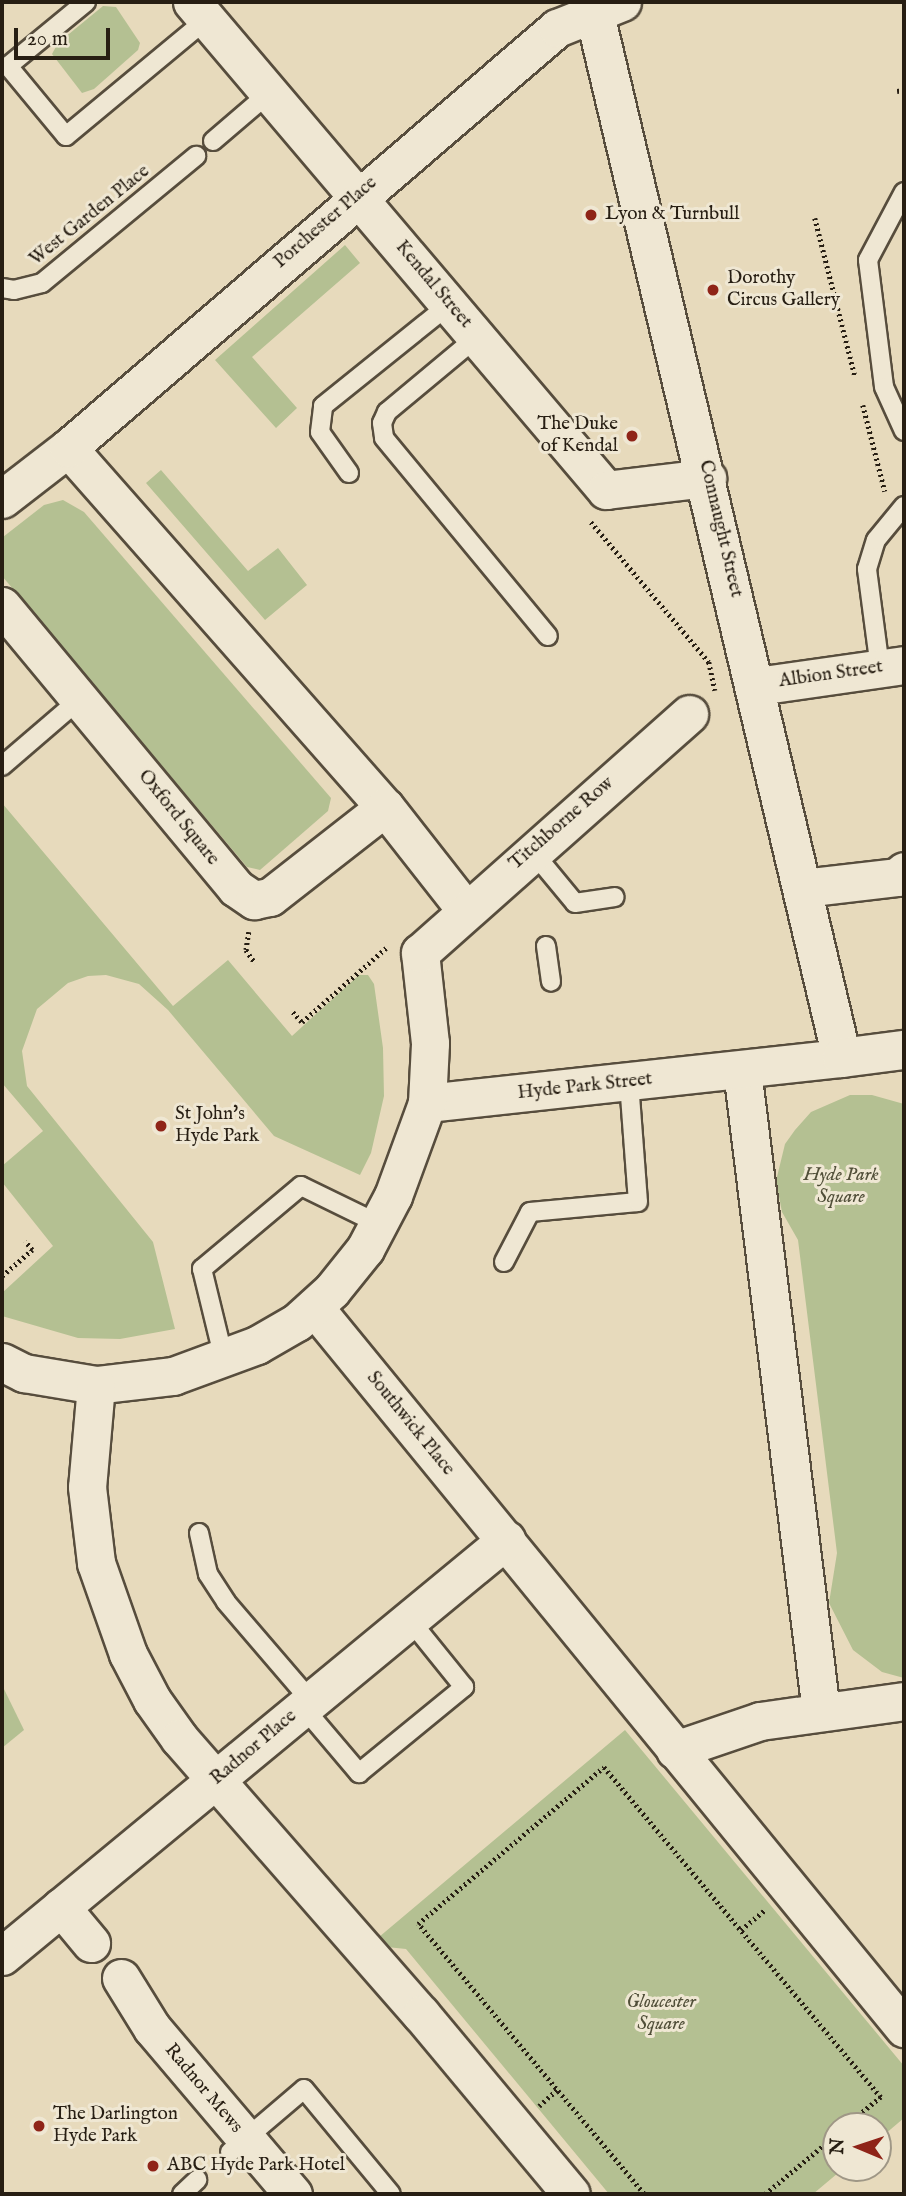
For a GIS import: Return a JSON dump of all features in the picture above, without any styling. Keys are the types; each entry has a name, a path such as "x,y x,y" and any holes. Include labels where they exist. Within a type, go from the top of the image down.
{"street":[{"name":"Porchester Place","path":"9,481 68,448 357,195 558,27 603,5"},
{"name":"Connaught Street","path":"603,5 708,478 842,1058"},
{"name":"Kendal Street","path":"200,10 606,490 708,478"},
{"path":"68,448 384,807 465,909"},
{"name":"Oxford Square","path":"6,618 80,699 236,888 254,900 270,897 384,807"},
{"name":"Albion Street","path":"757,686 892,667"},
{"name":"Titchborne Row","path":"428,943 702,704"},
{"path":"803,888 898,877 904,871"},
{"path":"2,1362 24,1373 96,1384 173,1376 257,1345 314,1307 349,1271 379,1224 405,1168 427,1103 430,1043 428,943"},
{"path":"821,1712 742,1070 904,1050"},
{"name":"Hyde Park Street","path":"427,1103 742,1070"},
{"name":"Southwick Place","path":"314,1307 506,1541"},
{"path":"96,1384 87,1486 96,1563 108,1606 152,1700 216,1779 570,2194"},
{"path":"506,1541 904,2028"},
{"name":"Radnor Place","path":"2,1956 506,1541"},
{"path":"675,1750 726,1730 821,1712 904,1701"},
{"path":"61,1907 91,1943"},
{"name":"Radnor Mews","path":"121,1978 152,2028 237,2144 293,2194"}],"lane":[{"path":"86,2 8,66 66,136 200,10"},
{"path":"213,141 270,93"},
{"name":"West Garden Place","path":"2,288 14,290 42,283 196,156"},
{"path":"904,192 868,260 884,387 904,431"},
{"path":"349,473 320,432 323,406 450,304"},
{"path":"477,337 387,412 382,423 383,438 548,636"},
{"path":"892,667 867,569 876,540 898,512"},
{"path":"2,765 80,699"},
{"path":"532,851 575,903 615,897"},
{"path":"546,946 551,982"},
{"path":"504,1262 530,1212 638,1202 629,1083"},
{"path":"224,1359 202,1269 301,1186 379,1224"},
{"path":"200,1533 208,1574 226,1602 359,1773 464,1687 410,1620"},
{"path":"237,2144 304,2089 391,2194"},
{"path":"182,2194 197,2180"}],"path":[{"path":"897,91 904,90"},
{"path":"815,218 858,387"},
{"path":"861,400 898,512"},
{"path":"586,515 709,662 702,704"},
{"path":"293,1012 302,1022 388,947 428,943"},
{"path":"2,1276 32,1250 25,1241"},
{"path":"644,2194 418,1924 604,1767 881,2097 863,2112"},
{"path":"765,2194 822,2147"}],"green space":[{"path":"103,6 116,7 140,43 138,50 94,89 82,93 52,54 58,43"},
{"path":"345,245 360,263 252,357 297,408 276,428 215,360"},
{"path":"161,470 248,571 278,548 307,585 265,620 146,483"},
{"path":"63,500 84,512 331,798 328,811 260,870 247,867 2,576 3,537 44,505"},
{"path":"2,803 173,1006 228,960 292,1036 359,975 368,975 374,984 383,1048 384,1096 371,1153 360,1175 274,1136 168,1010 139,984 106,975 88,976 68,983 37,1009 22,1051 27,1086 153,1242 175,1329 120,1339 78,1338 2,1316 2,1293 53,1246 2,1182 2,1166 43,1131 2,1083"},
{"name":"Hyde Park Square","path":"850,1095 872,1095 904,1104 904,1678 882,1672 853,1650 829,1603 837,1553 798,1240 782,1212 776,1181 785,1144 795,1130 811,1112"},
{"path":"2,1685 24,1730 2,1748"},
{"name":"Gloucester Square","path":"625,1730 904,2066 904,2118 892,2128 892,2112 822,2112 822,2182 827,2182 813,2194 609,2194 406,1949 387,1947 379,1937"}],"place":[{"name":"Lyon & Turnbull","path":"591,215"},
{"name":"Dorothy Circus Gallery","path":"713,290"},
{"name":"The Duke of Kendal","path":"632,436"},
{"name":"St John's Hyde Park","path":"161,1126"},
{"name":"The Darlington Hyde Park","path":"39,2126"},
{"name":"ABC Hyde Park Hotel","path":"153,2166"}]}
